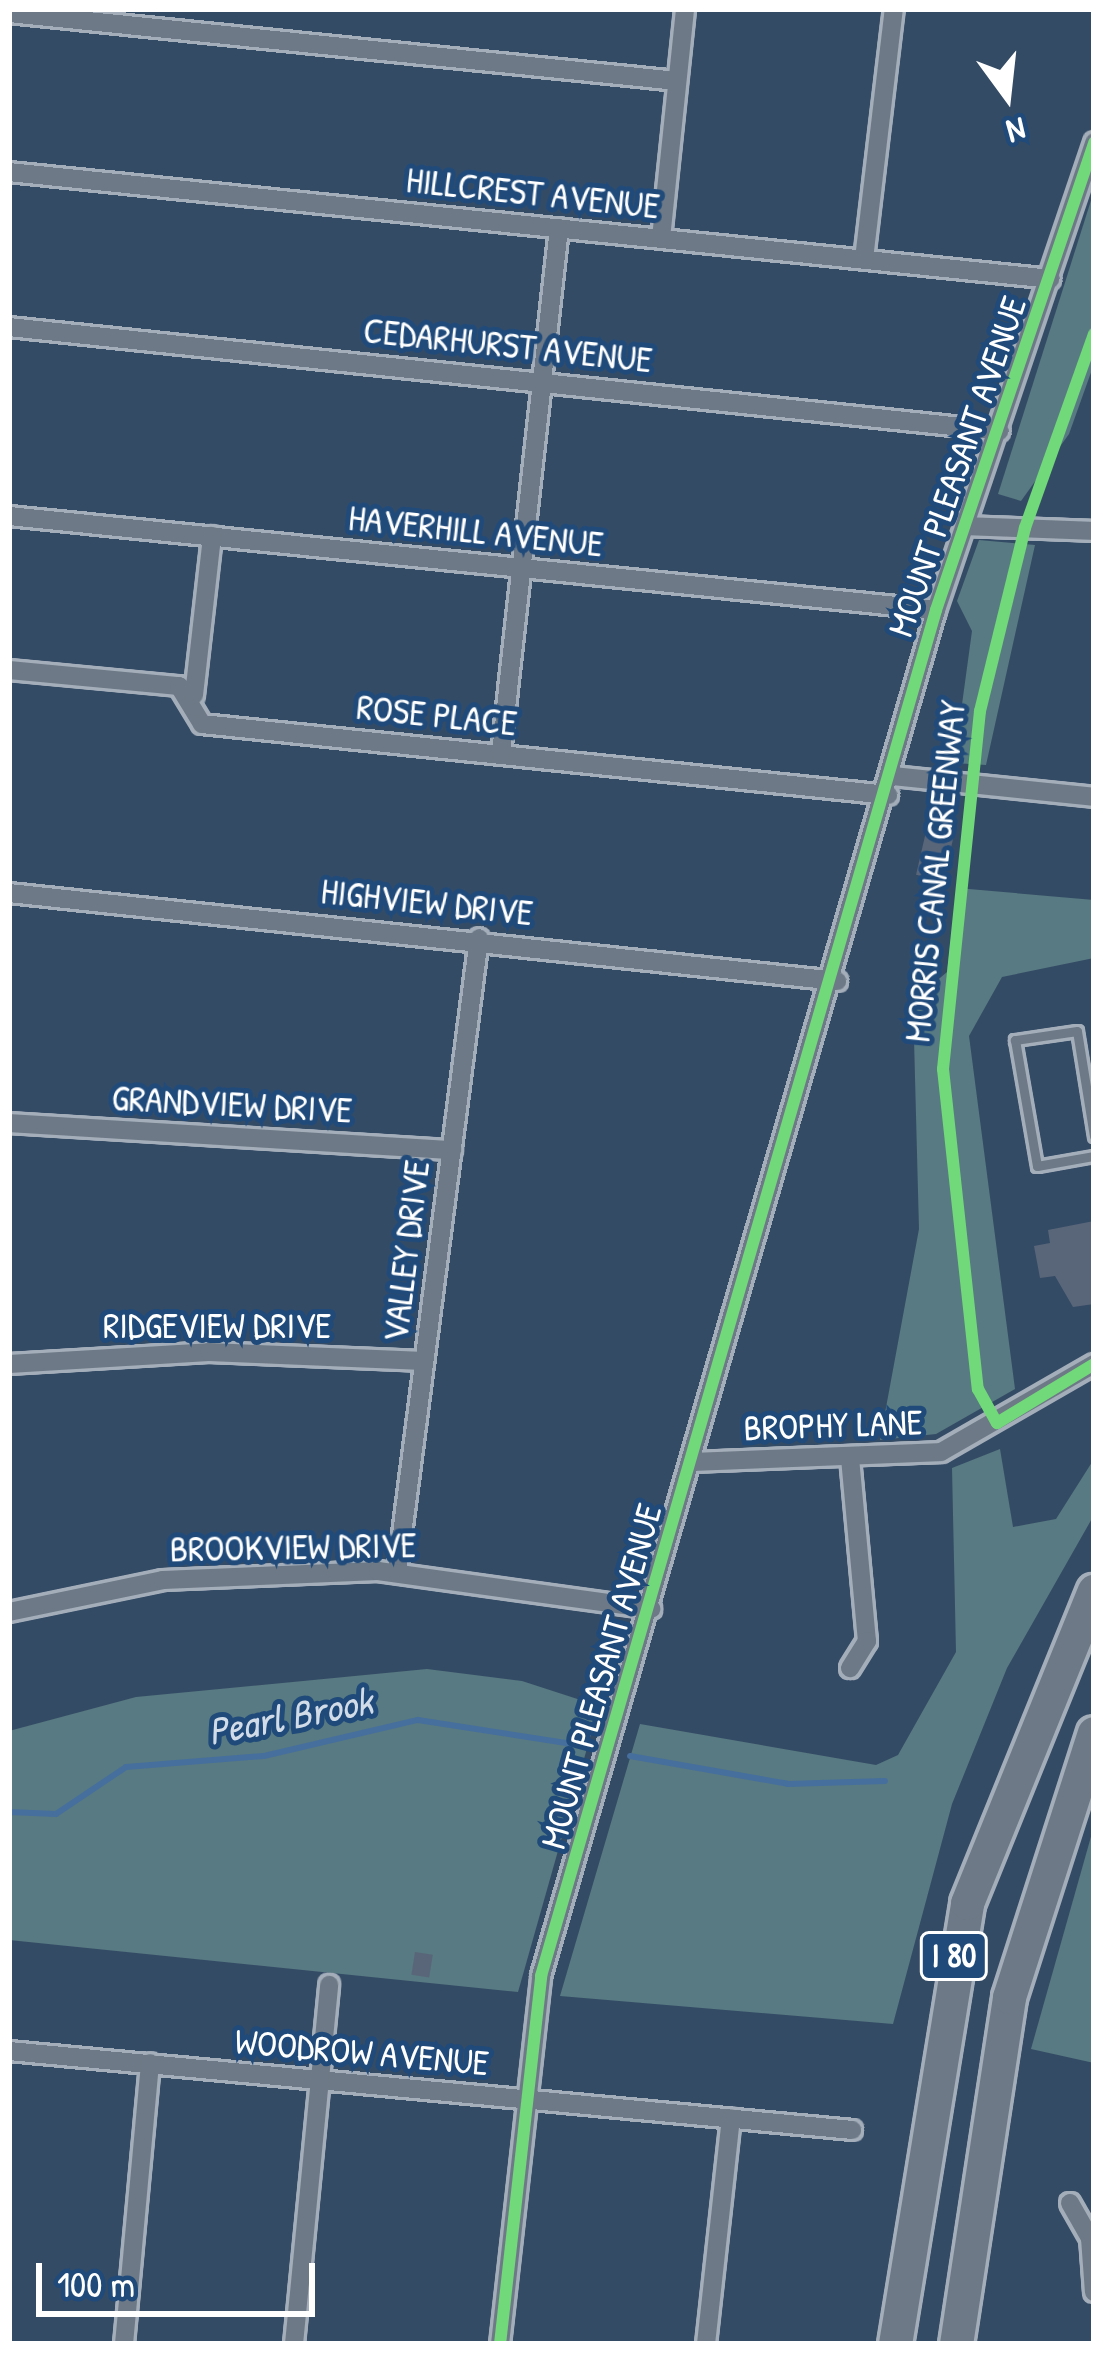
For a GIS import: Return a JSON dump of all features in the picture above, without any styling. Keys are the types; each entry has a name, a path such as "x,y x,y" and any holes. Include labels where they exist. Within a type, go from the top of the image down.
{"highway":[{"name":"I 80","path":"895,2344 967,1903 1094,1591"},
{"name":"I 80","path":"956,2344 1014,1975 1094,1732"}],"street":[{"path":"661,238 685,9"},
{"path":"864,259 894,9"},
{"path":"9,13 677,81"},
{"name":"MOUNT PLEASANT AVENUE","path":"500,2344 537,1993 837,981 936,610 1094,142"},
{"name":"HILLCREST AVENUE","path":"9,172 1051,279"},
{"path":"501,754 559,228"},
{"name":"CEDARHURST AVENUE","path":"9,327 1000,431"},
{"name":"HAVERHILL AVENUE","path":"9,516 936,610"},
{"path":"966,526 1094,531"},
{"path":"9,670 194,695 212,536"},
{"name":"ROSE PLACE","path":"194,695 202,724 501,754 1094,797"},
{"name":"HIGHVIEW DRIVE","path":"9,892 479,938 837,981"},
{"name":"VALLEY DRIVE","path":"397,1573 479,938"},
{"name":"GRANDVIEW DRIVE","path":"9,1123 452,1150"},
{"name":"RIDGEVIEW DRIVE","path":"9,1364 208,1352 424,1360"},
{"name":"BROPHY LANE","path":"694,1462 850,1458 961,1446 1094,1364"},
{"path":"850,1458 867,1640 850,1668"},
{"name":"BROOKVIEW DRIVE","path":"9,1612 163,1580 397,1573 651,1609"},
{"path":"294,2344 329,1985"},
{"name":"WOODROW AVENUE","path":"9,2051 852,2130"},
{"path":"124,2344 151,2063"},
{"path":"706,2344 731,2118"},
{"path":"1070,2203 1090,2238 1094,2292"}],"lane":[{"path":"1094,1136 1077,1030 1015,1040 1037,1166 1094,1156"}],"green space":[{"path":"1094,191 1094,364 1069,434 1021,501 998,494"},
{"path":"979,540 1035,545 986,765 954,763 972,631 957,601"},
{"path":"957,888 1094,900 1094,958 1002,977 969,1036 1015,1389 936,1434 880,1440 919,1229 913,1001 947,972"},
{"path":"1000,1449 1013,1527 1056,1519 1094,1459 1094,1515 1007,1668 952,1804 893,2024 560,1996 640,1724 876,1765 898,1755 956,1652 952,1468"},
{"path":"427,1669 522,1681 599,1706 518,1992 9,1940 9,1731 136,1697"},
{"path":"1094,1826 1094,2063 1031,2049"}],"building":[{"path":"928,823 955,829 943,881 916,875"},
{"path":"1094,1221 1094,1304 1073,1307 1055,1276 1040,1278 1034,1246 1050,1243 1048,1230"},
{"path":"415,1952 433,1955 429,1978 411,1975"}],"waterway":[{"name":"Pearl Brook","path":"9,1812 56,1814 126,1767 264,1756 418,1720 592,1747"},
{"name":"Pearl Brook","path":"630,1756 788,1784 885,1781"}],"cycle path":[{"name":"MORRIS CANAL GREENWAY","path":"500,2344 541,1976 936,610 1094,142"},
{"name":"MORRIS CANAL GREENWAY","path":"1094,334 1025,528 980,711 943,1069 978,1389 997,1423 1094,1364"}]}
